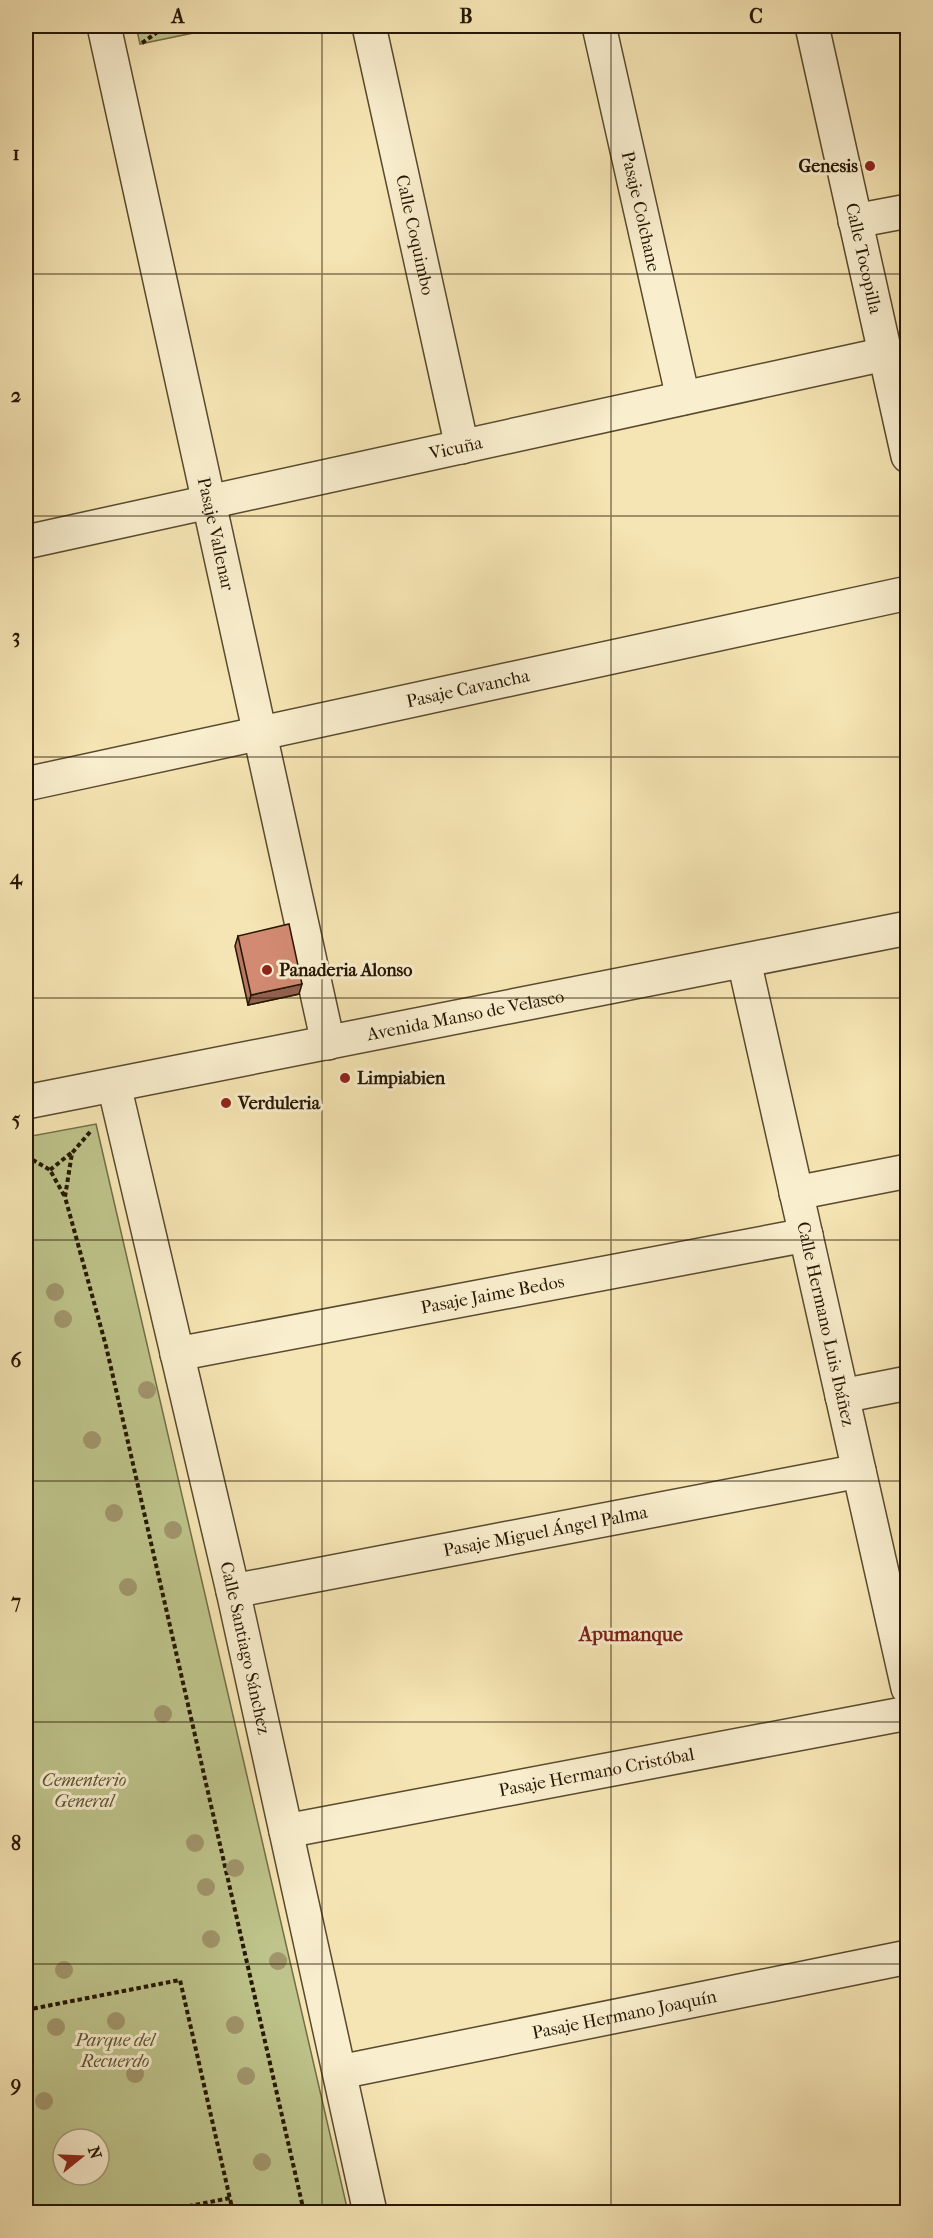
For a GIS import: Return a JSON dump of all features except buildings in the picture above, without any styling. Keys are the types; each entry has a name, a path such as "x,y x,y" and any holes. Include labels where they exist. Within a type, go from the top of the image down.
{"street":[{"name":"Pasaje Vallenar","path":"104,26 328,1043"},
{"name":"Calle Coquimbo","path":"369,26 462,447"},
{"name":"Pasaje Colchane","path":"599,26 683,398"},
{"name":"Calle Tocopilla","path":"812,26 885,354 904,420 908,456"},
{"path":"855,221 908,211"},
{"name":"Vicuña","path":"26,542 885,354"},
{"name":"Pasaje Cavancha","path":"26,784 908,593"},
{"name":"Avenida Manso de Velasco","path":"26,1102 908,928"},
{"name":"Calle Hermano Luis Ibáñez","path":"744,961 859,1471 897,1597 908,1688"},
{"name":"Calle Santiago Sánchez","path":"114,1085 232,1591 370,2212"},
{"path":"796,1193 908,1171"},
{"name":"Pasaje Jaime Bedos","path":"177,1354 806,1235"},
{"path":"842,1396 908,1383"},
{"name":"Pasaje Miguel Ángel Palma","path":"232,1591 859,1471"},
{"name":"Pasaje Hermano Cristóbal","path":"286,1832 908,1713"},
{"name":"Pasaje Hermano Joaquín","path":"340,2072 908,1957"}],"path":[{"path":"50,1170 72,1153 96,1124 123,1120"},
{"path":"65,1197 72,1153"},
{"path":"26,1156 50,1170 65,1197 106,1346 304,2212"},
{"path":"26,2010 180,1980 233,2212"},
{"path":"159,2212 230,2198"}],"green space":[{"path":"136,26 227,26 140,44"},
{"path":"96,1124 348,2212 26,2212 26,1137"}],"place":[{"name":"Genesis","path":"870,166"},
{"name":"Panaderia Alonso","path":"267,970"},
{"name":"Limpiabien","path":"345,1078"},
{"name":"Verduleria","path":"226,1103"}],"district":[{"name":"Apumanque","path":"631,1634"}],"park label":[{"name":"Cementerio General","path":"84,1790"},
{"name":"Parque del Recuerdo","path":"115,2050"}]}
